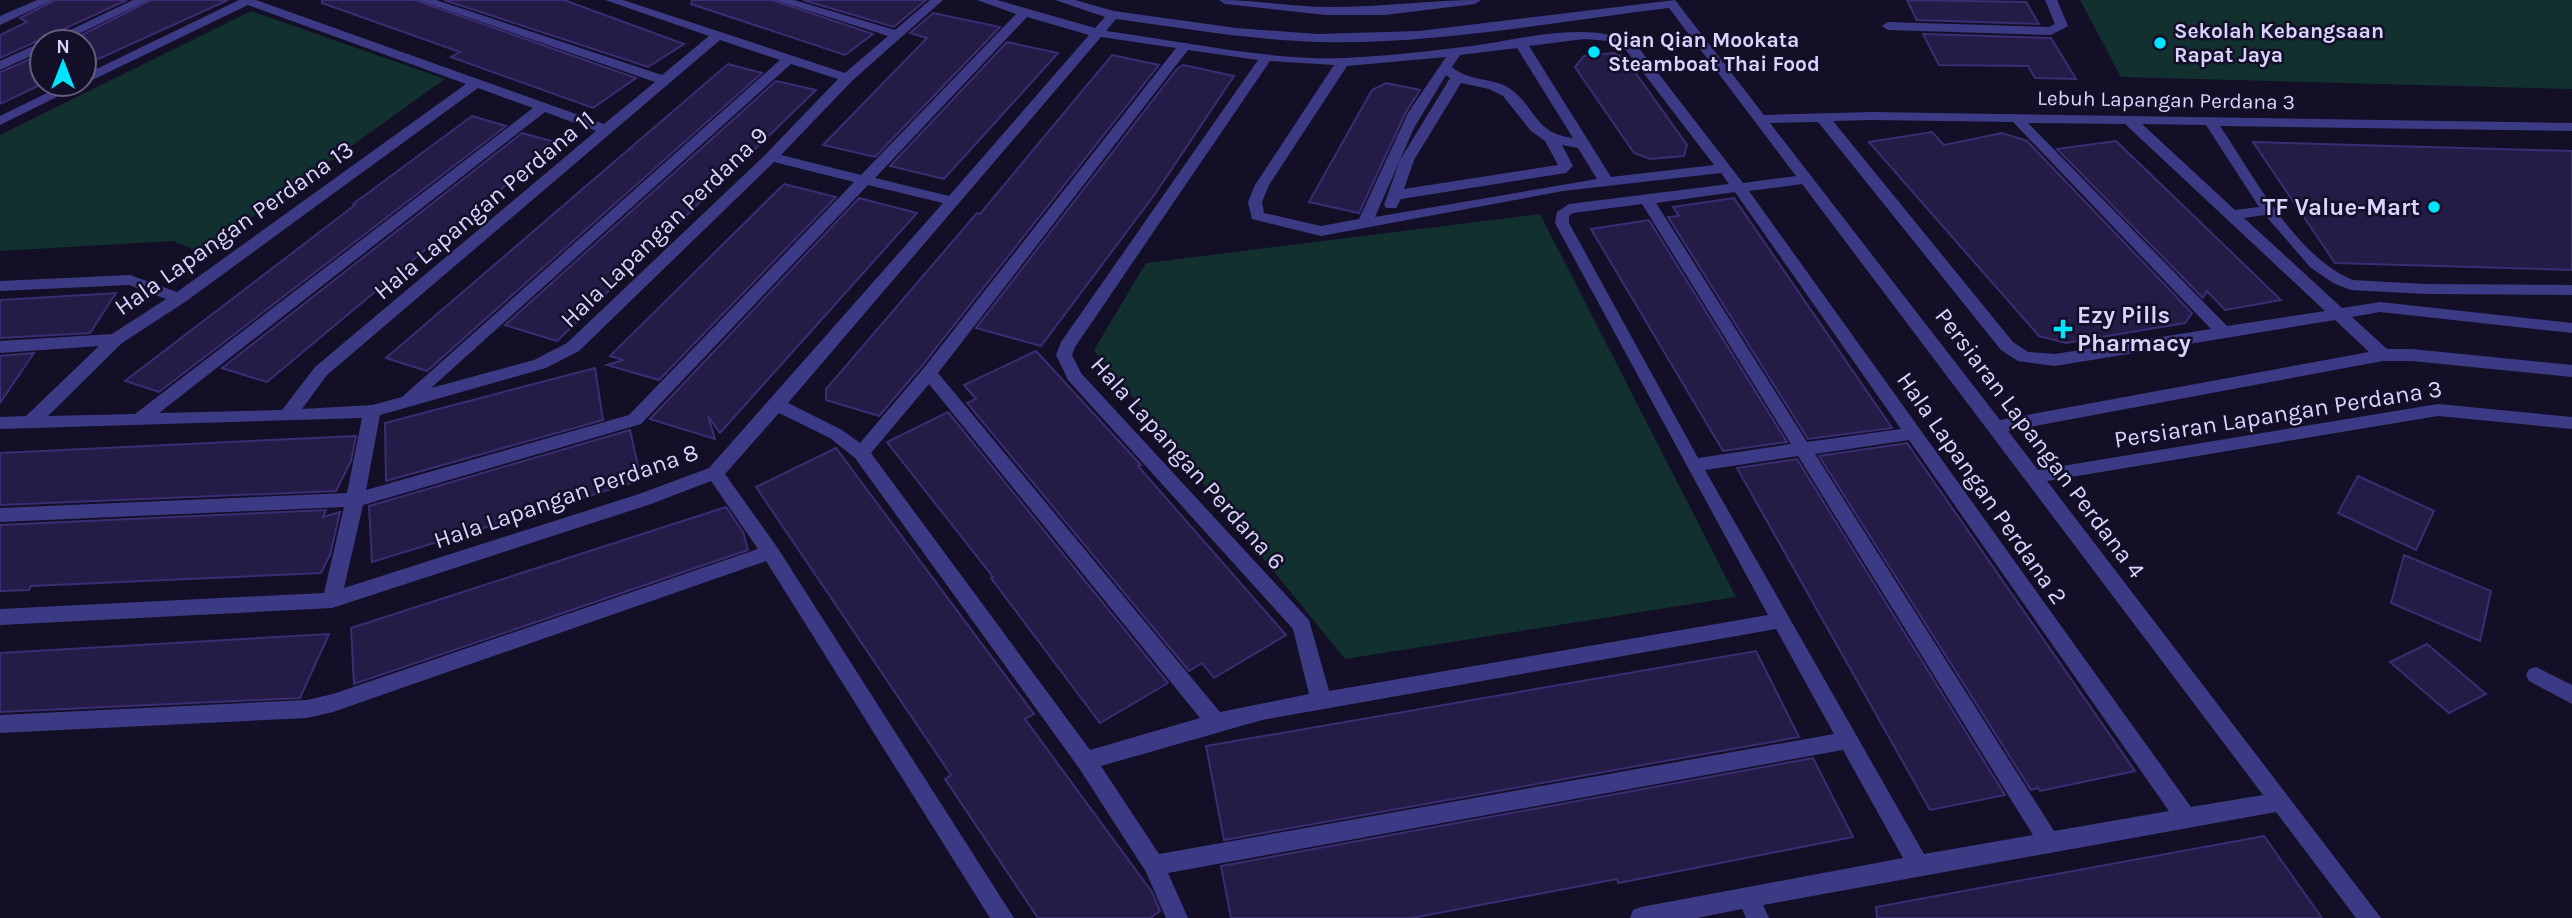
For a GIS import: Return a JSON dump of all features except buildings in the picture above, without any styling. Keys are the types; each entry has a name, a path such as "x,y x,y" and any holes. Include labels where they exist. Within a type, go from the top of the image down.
{"street":[{"path":"0,21 47,0"},
{"path":"82,28 143,0"},
{"path":"424,0 666,81"},
{"path":"611,0 847,78"},
{"path":"781,0 895,34"},
{"name":"Hala Lapangan Perdana 9","path":"0,423 287,416 372,411 540,364 573,347 771,157 847,78 937,0"},
{"name":"Hala Lapangan Perdana 2","path":"983,0 1097,33 1266,57 1343,62 1455,52 1584,35 1611,37 1630,46 1739,187 2186,818"},
{"path":"1061,0 1113,15 1236,32 1318,38 1382,38 1670,2"},
{"path":"1225,0 1282,3 1326,10 1385,11 1475,0"},
{"path":"1888,26 2051,31 2062,26 2051,0"},
{"path":"98,73 248,1 474,85 607,130"},
{"name":"Persiaran Lapangan Perdana 4","path":"1670,2 2370,918"},
{"path":"0,515 355,500 635,420 1024,13"},
{"name":"Hala Lapangan Perdana 8","path":"0,617 332,600 645,499 715,473 777,405 1113,15"},
{"name":"Hala Lapangan Perdana 11","path":"287,416 321,371 718,35"},
{"path":"1521,43 1606,181"},
{"path":"861,453 929,373 1184,47"},
{"path":"1387,218 1407,160 1452,73 1455,52"},
{"path":"0,66 28,53"},
{"name":"Hala Lapangan Perdana 6","path":"1266,57 1075,335 1064,355 1074,376 1302,626 1321,700"},
{"path":"406,401 789,59"},
{"path":"1343,62 1262,185 1255,202 1257,216 1321,231 1606,181 1724,168"},
{"path":"1365,222 1395,146 1434,79 1452,73 1499,87 1513,97 1540,132 1551,138 1583,144"},
{"name":"Hala Lapangan Perdana 13","path":"32,421 116,339 179,298 474,85"},
{"path":"0,121 47,98"},
{"path":"140,419 542,108"},
{"path":"1822,117 2007,346 2024,357 2055,360 2380,307 2572,328"},
{"name":"Lebuh Lapangan Perdana 3","path":"1759,118 2016,118 2572,127"},
{"path":"2016,118 2224,333"},
{"path":"2129,120 2383,355"},
{"path":"2211,122 2269,210 2317,267 2340,282 2425,289 2572,289"},
{"path":"1395,195 1561,170 1566,166 1551,138"},
{"path":"771,157 952,201"},
{"path":"1805,180 1569,209 1562,215 1562,223 1693,465 1783,620 1919,865"},
{"path":"1646,199 2049,842"},
{"path":"2232,215 2269,210"},
{"path":"0,286 130,280 179,298"},
{"path":"0,347 116,339"},
{"name":"Persiaran Lapangan Perdana 3","path":"1995,427 2383,355 2412,355 2572,371"},
{"path":"929,373 1216,722"},
{"path":"777,405 836,434 861,453 1086,761 1154,865 1177,918"},
{"name":"Persiaran Lapangan Perdana 3","path":"2034,477 2438,410 2572,423"},
{"path":"332,600 372,411"},
{"path":"1693,465 1913,433"},
{"path":"715,473 770,552 1003,918"},
{"path":"0,724 307,709 333,703 770,552"},
{"path":"1086,761 1216,722 1321,700 1783,620"},
{"path":"2536,675 2572,695"},
{"path":"1154,865 1849,740"},
{"path":"1641,918 1753,908 1919,865 2281,802"}],"green space":[{"path":"2080,0 2572,0 2572,89 2121,77"},
{"path":"251,11 445,79 202,253 173,241 0,251 0,135 75,98 98,98 98,87"},
{"path":"1540,214 1736,597 1345,659 1094,350 1146,263"}],"place":[{"name":"Sekolah Kebangsaan Rapat Jaya","path":"2160,43"},
{"name":"Qian Qian Mookata Steamboat Thai Food","path":"1594,52"},
{"name":"TF Value-Mart","path":"2434,207"},
{"name":"Ezy Pills Pharmacy","path":"2063,329"}]}
